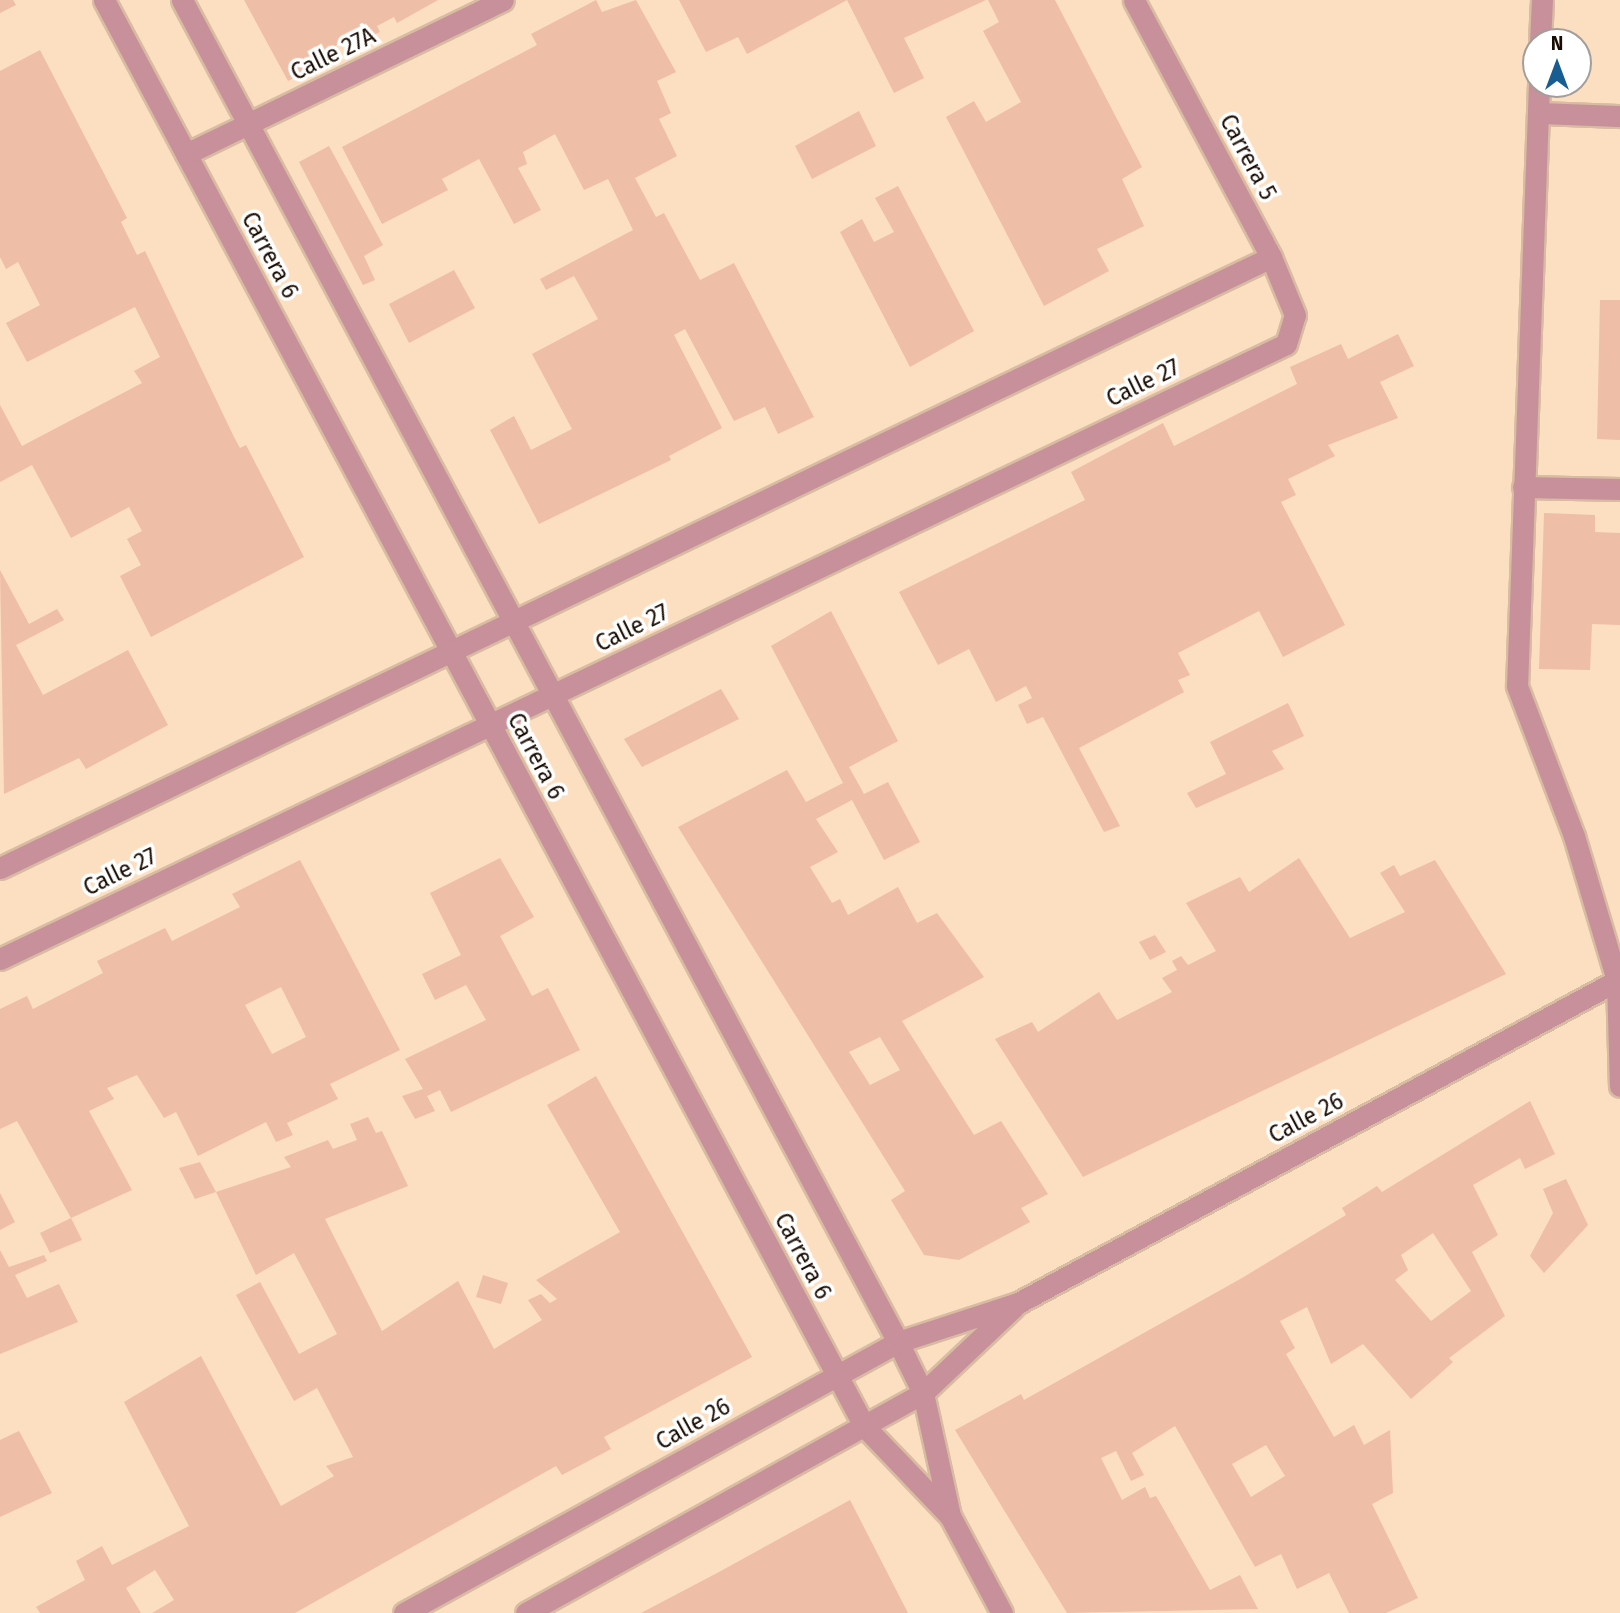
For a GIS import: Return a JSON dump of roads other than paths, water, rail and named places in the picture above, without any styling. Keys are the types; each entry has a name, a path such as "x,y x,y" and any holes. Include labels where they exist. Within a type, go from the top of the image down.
{"street":[{"name":"Carrera 6","path":"104,0 864,1426 950,1516"},
{"name":"Carrera 6","path":"182,0 898,1342 922,1393 950,1516 1002,1613"},
{"name":"Calle 27A","path":"186,154 503,0"},
{"name":"Carrera 5","path":"1134,0 1272,257 1294,315 1286,344"},
{"path":"1541,28 1542,0"},
{"path":"1539,98 1517,686 1574,836 1618,979 1620,1086"},
{"path":"1538,113 1620,116"},
{"path":"0,868 1272,257"},
{"name":"Calle 27","path":"0,959 1286,344"},
{"path":"1523,487 1620,489"},
{"name":"Calle 26","path":"404,1613 898,1342 1018,1303 1618,979"},
{"name":"Calle 26","path":"526,1613 922,1393 1018,1303"}]}
